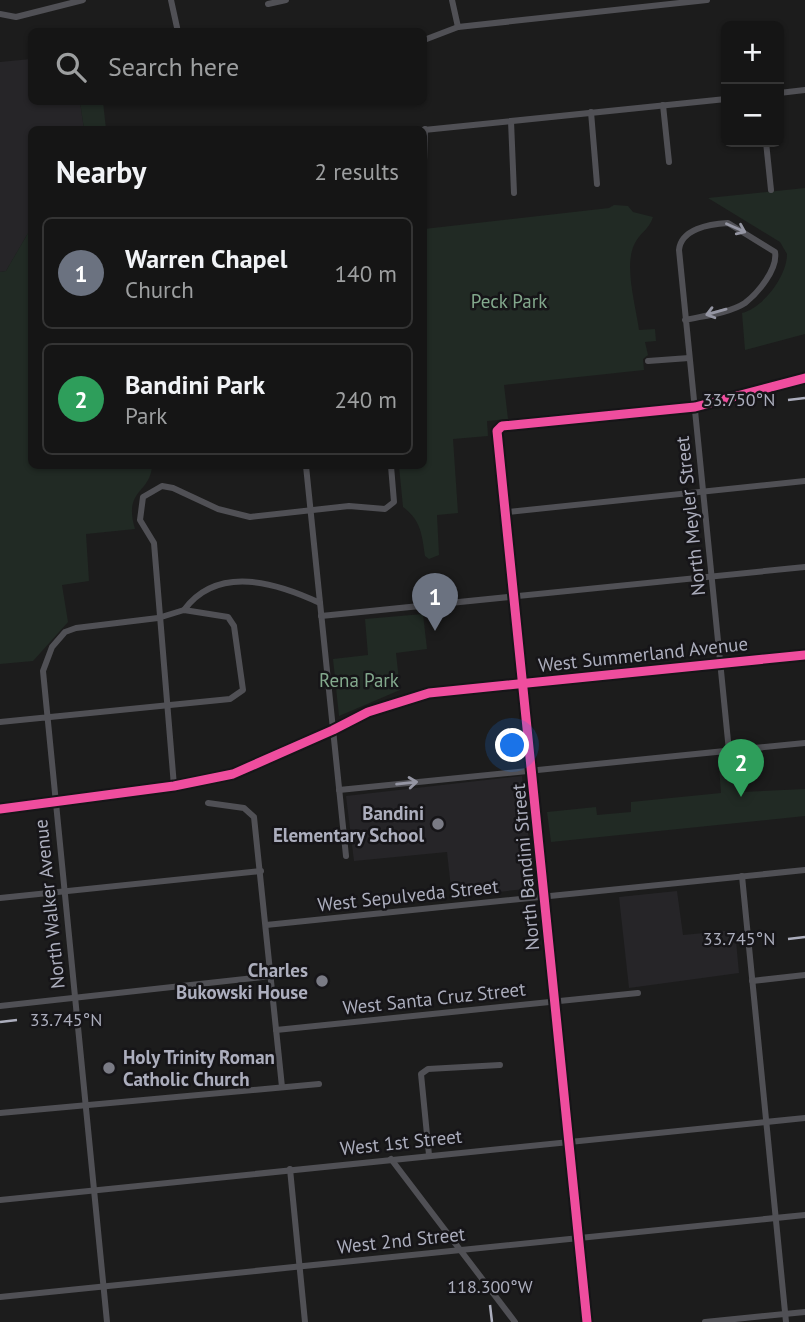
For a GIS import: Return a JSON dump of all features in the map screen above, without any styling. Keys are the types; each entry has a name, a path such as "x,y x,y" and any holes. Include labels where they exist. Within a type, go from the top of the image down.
{"main road":[{"name":"West Summerland Avenue","path":"0,809 174,786 233,774 368,712 411,696 805,655"}],"street":[{"path":"0,14 16,17 83,0"},
{"path":"171,0 177,28"},
{"path":"268,4 286,0"},
{"path":"452,0 458,27"},
{"path":"427,39 458,27 650,3 707,0"},
{"path":"784,92 805,90"},
{"path":"427,130 721,99"},
{"path":"663,105 669,162"},
{"path":"591,112 597,184"},
{"path":"512,121 514,193"},
{"path":"767,147 771,190"},
{"name":"North Meyler Street","path":"685,320 742,304 776,263 775,252 727,223 682,237 679,250 685,320 729,751"},
{"path":"648,361 689,358"},
{"path":"695,407 805,378"},
{"name":"North Bandini Street","path":"587,1322 498,431 502,426 695,407"},
{"path":"306,469 346,856"},
{"path":"174,786 158,618 154,543 140,520 139,511 143,497 162,486 186,492 218,509 250,517 349,506 385,509 394,502 391,469"},
{"path":"507,512 805,481"},
{"path":"321,616 805,567"},
{"path":"158,618 184,610 204,593 231,580 258,582 320,603"},
{"path":"0,722 230,699 243,690 237,639 228,617 184,610"},
{"name":"North Walker Avenue","path":"107,1322 43,671 45,659 65,632 76,628 158,618"},
{"path":"339,790 805,743"},
{"path":"208,803 244,808 254,817 282,1087"},
{"name":"West Sepulveda Street","path":"266,925 805,870"},
{"path":"0,898 261,871"},
{"path":"742,876 785,1318"},
{"path":"752,981 805,975"},
{"path":"0,1006 271,976"},
{"name":"West Santa Cruz Street","path":"276,1030 638,993"},
{"path":"429,1155 421,1074 428,1069 499,1065"},
{"path":"0,1113 319,1084"},
{"name":"West 1st Street","path":"0,1200 805,1118"},
{"path":"391,1159 515,1322"},
{"path":"290,1169 305,1322"},
{"name":"West 2nd Street","path":"0,1297 805,1215"},
{"path":"705,1322 785,1318 805,1312"}],"shaded area":[{"path":"28,59 28,105 80,105 84,126 28,126 28,233 6,271 0,272 0,62"},
{"name":"Bandini Elementary School","path":"522,776 534,888 452,897 447,852 354,861 346,796"},
{"path":"677,891 683,935 735,930 739,973 629,988 619,897"}],"green space":[{"path":"80,105 103,105 106,126 84,126"},
{"path":"805,188 805,334 745,350 742,313 750,310 773,290 783,272 787,254 780,242 708,198"},
{"name":"Peck Park","path":"614,205 628,206 633,212 653,217 634,245 630,264 639,330 655,329 656,341 645,342 648,355 643,359 644,370 504,385 508,419 487,421 488,436 453,439 458,513 437,515 439,555 429,559 425,556 414,517 403,507 399,469 427,469 427,229 609,208"},
{"path":"28,233 28,469 151,469 147,482 132,506 135,529 86,534 89,581 62,585 68,622 33,661 0,664 0,272 6,271"},
{"name":"Rena Park","path":"423,614 427,649 396,653 400,690 339,716 333,659 368,655 365,619"},
{"path":"738,751 743,792 805,789 805,816 551,842 547,812 596,807 597,815 631,812 631,802 721,793 718,753"}],"cycle path":[{"path":"587,1322 497,431 502,426 695,407 805,378"},
{"path":"0,809 174,786 233,774 368,712 429,693 805,655"}],"place":[{"name":"Warren Chapel","path":"435,631"},
{"name":"Bandini Park","path":"741,797"},
{"name":"Bandini Elementary School","path":"438,824"},
{"name":"Charles Bukowski House","path":"322,981"},
{"name":"Holy Trinity Roman Catholic Church","path":"109,1068"}]}
